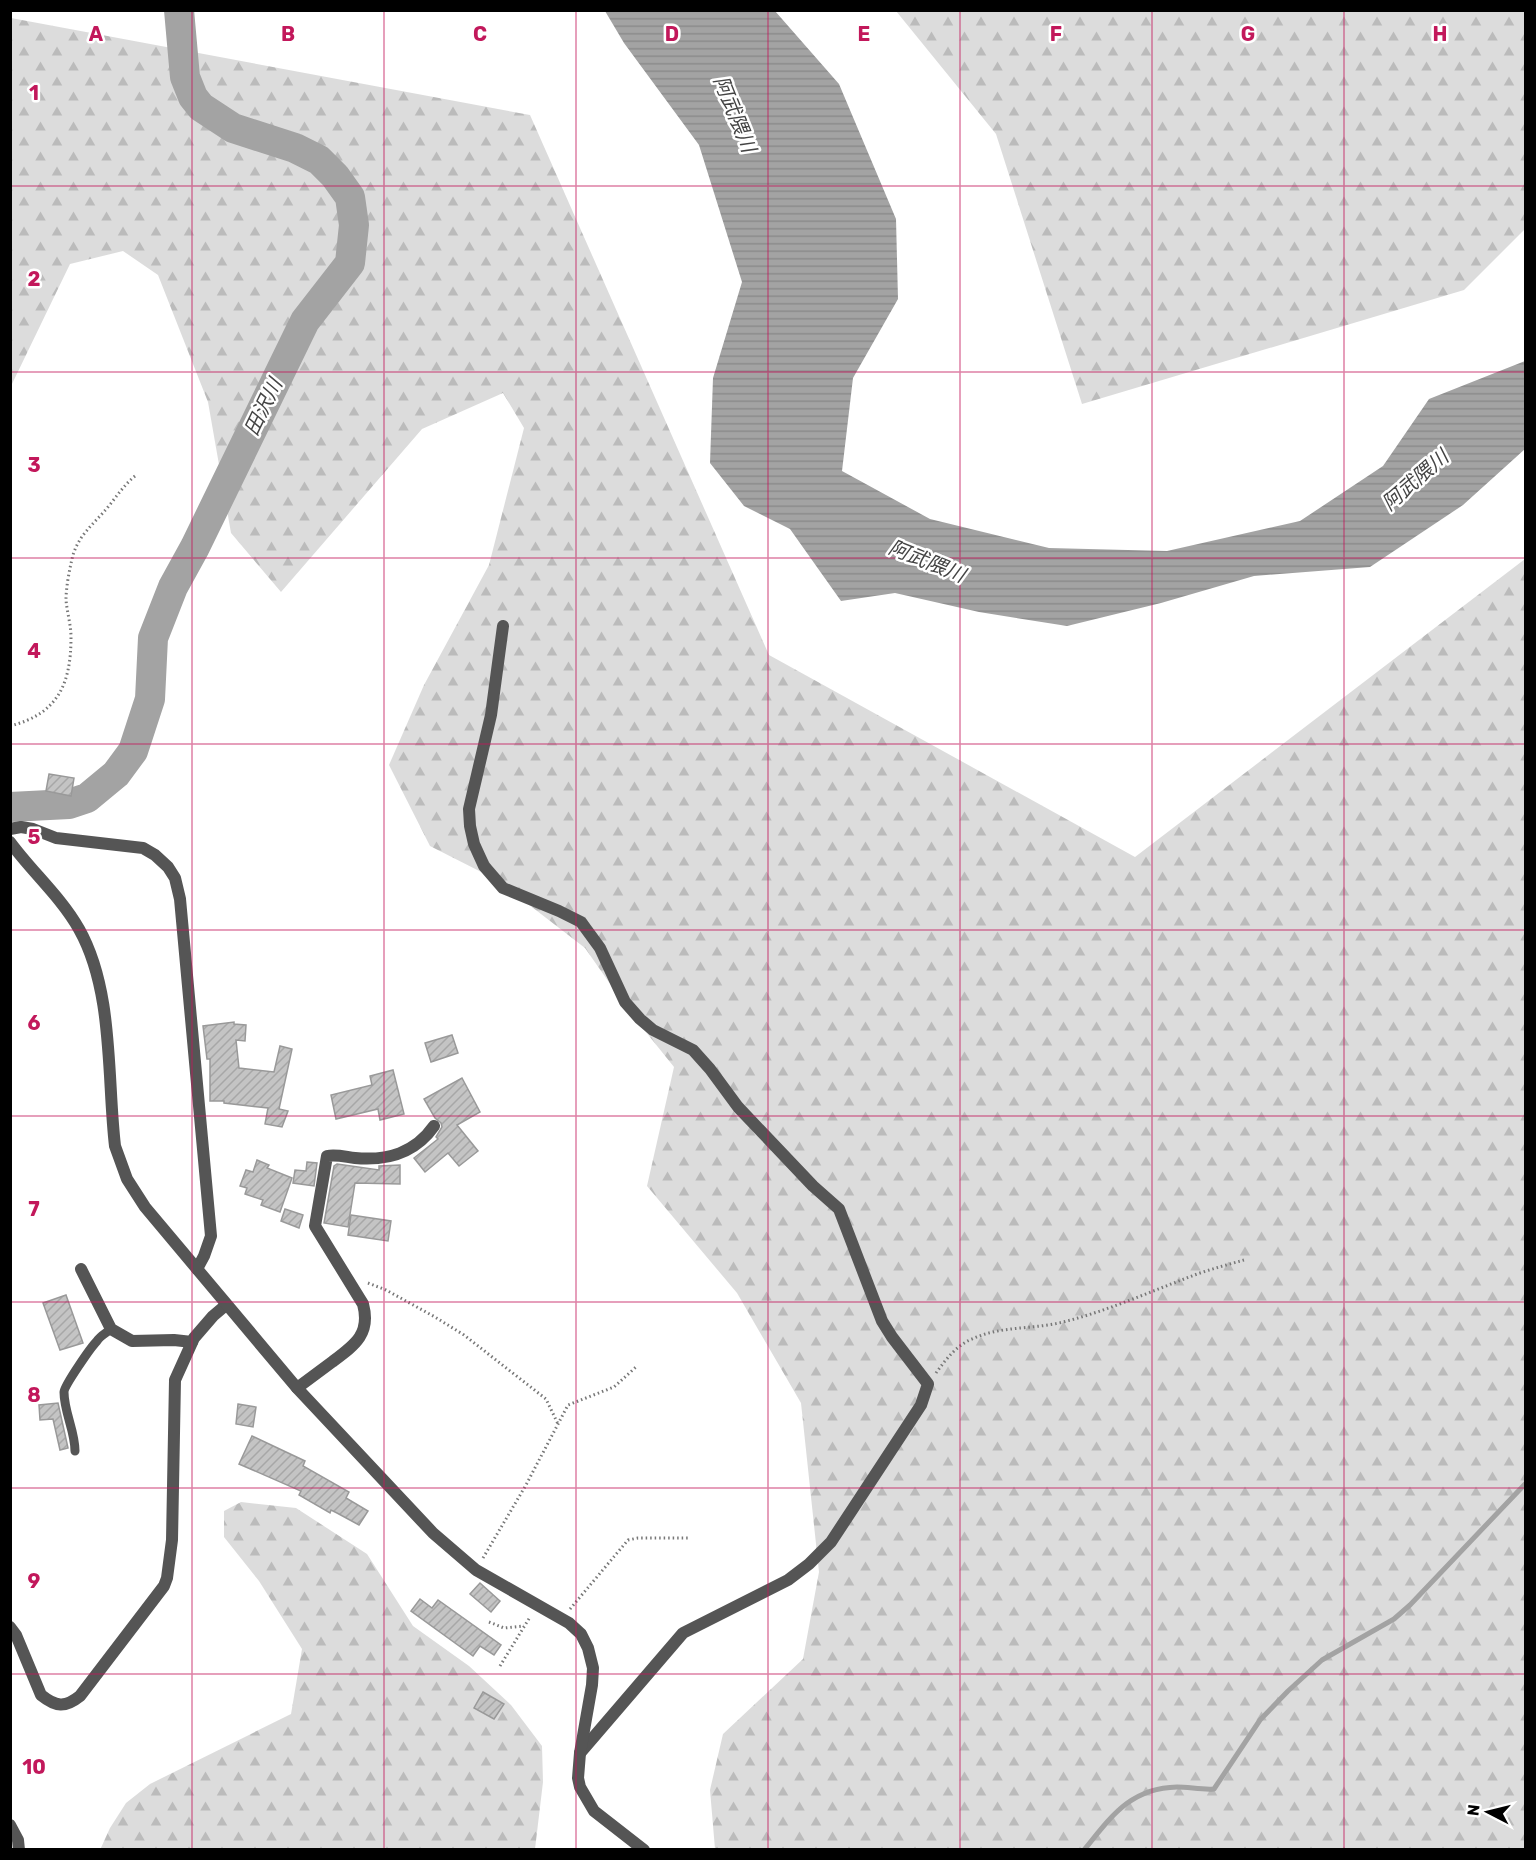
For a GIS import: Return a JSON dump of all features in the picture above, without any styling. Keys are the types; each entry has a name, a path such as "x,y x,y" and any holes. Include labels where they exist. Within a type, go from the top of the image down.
{"street":[{"path":"503,626 491,715 476,771 469,809 474,844 484,866 503,888 581,922 600,948 625,1002 640,1019 653,1030 693,1050 738,1107 813,1186 839,1209 882,1321 928,1384 921,1405 831,1542 809,1564 788,1580 682,1633 580,1753"},
{"path":"10,829 21,827 56,838 143,848 162,861 175,878 180,899 211,1236 197,1269"},
{"path":"10,842 72,918 86,941 102,1000 113,1131 119,1160 133,1190 297,1388 433,1533 476,1570 577,1628 585,1640 592,1659 592,1684 580,1753 578,1778 580,1787 594,1811 644,1850"},
{"path":"297,1388 354,1346 362,1334 366,1315 363,1304 315,1226 327,1156 383,1159 399,1155 413,1148 434,1125"},
{"path":"81,1269 111,1329 132,1341 192,1342"},
{"path":"10,1627 16,1635 41,1695 49,1702 56,1704 71,1703 80,1696 164,1586 172,1540 175,1380 192,1342 213,1316 226,1305"},
{"path":"10,1825 18,1840 19,1850"}],"lane":[{"path":"75,1451 75,1438 63,1389 97,1341 111,1329"}],"path":[{"path":"10,726 40,716 57,698 68,672 70,659 71,635 66,600 72,559 77,543 123,486 135,476"},
{"path":"928,1384 951,1354 972,1339 1010,1329 1070,1321 1202,1272 1245,1260"},
{"path":"348,1281 363,1281 386,1290 464,1335 546,1400 558,1424"},
{"path":"476,1570 526,1485 568,1405 614,1387 636,1367"},
{"path":"561,1619 628,1540 690,1538"},
{"path":"500,1666 537,1606"},
{"path":"489,1622 504,1628 524,1626"}],"green space":[{"path":"896,11 1525,11 1525,229 1464,290 1082,404 996,134"},
{"path":"11,18 530,115 769,655 1135,857 1525,559 1525,1849 715,1849 710,1790 723,1734 803,1659 819,1572 801,1403 737,1293 647,1186 674,1067 629,1011 585,948 497,880 430,846 389,765 424,685 489,565 524,428 503,393 422,429 281,592 231,533 208,402 158,275 123,251 70,264 11,386"},
{"path":"241,1502 296,1508 367,1554 413,1626 469,1666 511,1705 542,1746 543,1782 535,1849 100,1850 110,1828 126,1803 150,1784 291,1714 302,1649 259,1581 224,1537 224,1511"}],"water":[{"name":"阿武隈川","path":"605,11 775,11 839,84 896,219 898,299 853,378 842,471 930,519 1049,548 1167,551 1300,521 1383,466 1429,399 1525,361 1525,449 1463,505 1370,567 1254,576 1161,603 1067,626 979,612 895,593 841,601 790,529 744,506 710,463 713,378 742,282 699,145 624,43"}],"building":[{"path":"49,774 74,778 71,796 46,791"},
{"path":"234,1022 234,1024 246,1025 245,1041 236,1040 239,1068 274,1072 280,1046 292,1049 279,1109 288,1111 282,1127 265,1124 268,1108 210,1101 210,1059 207,1059 203,1026"},
{"path":"452,1035 458,1053 431,1062 425,1043"},
{"path":"393,1070 404,1114 380,1120 378,1109 336,1119 331,1095 372,1085 370,1076"},
{"path":"462,1078 480,1112 457,1125 478,1151 459,1166 448,1153 425,1172 414,1158 438,1139 436,1137 442,1127 424,1099"},
{"path":"257,1160 269,1165 267,1168 292,1178 280,1212 261,1205 263,1200 245,1194 247,1188 240,1186 246,1170 253,1172"},
{"path":"307,1162 317,1163 314,1186 293,1183 295,1170 306,1171"},
{"path":"337,1164 379,1170 379,1166 400,1165 400,1184 355,1183 348,1227 324,1223 334,1166"},
{"path":"285,1209 303,1215 299,1228 281,1221"},
{"path":"351,1215 391,1221 388,1241 348,1235"},
{"path":"66,1295 83,1343 60,1350 43,1303"},
{"path":"58,1403 68,1448 60,1450 53,1419 40,1420 39,1405"},
{"path":"238,1404 256,1407 253,1427 236,1424"},
{"path":"252,1436 305,1461 303,1466 349,1492 346,1498 368,1511 359,1525 331,1510 330,1513 299,1495 301,1491 239,1464"},
{"path":"480,1583 500,1601 491,1612 470,1594"},
{"path":"420,1599 432,1608 438,1600 501,1645 494,1655 480,1646 473,1656 411,1611"},
{"path":"483,1692 504,1704 494,1719 474,1708"}],"waterway":[{"name":"田沢川","path":"10,807 69,804 87,798 116,774 133,751 150,699 153,638 173,587 195,547 305,321 350,263 354,225 350,197 335,176 319,160 295,148 233,128 201,107 193,97 185,77 179,10"},
{"path":"1084,1850 1123,1806 1146,1793 1177,1787 1214,1789 1260,1720 1288,1691 1322,1660 1394,1619 1526,1483"}]}
